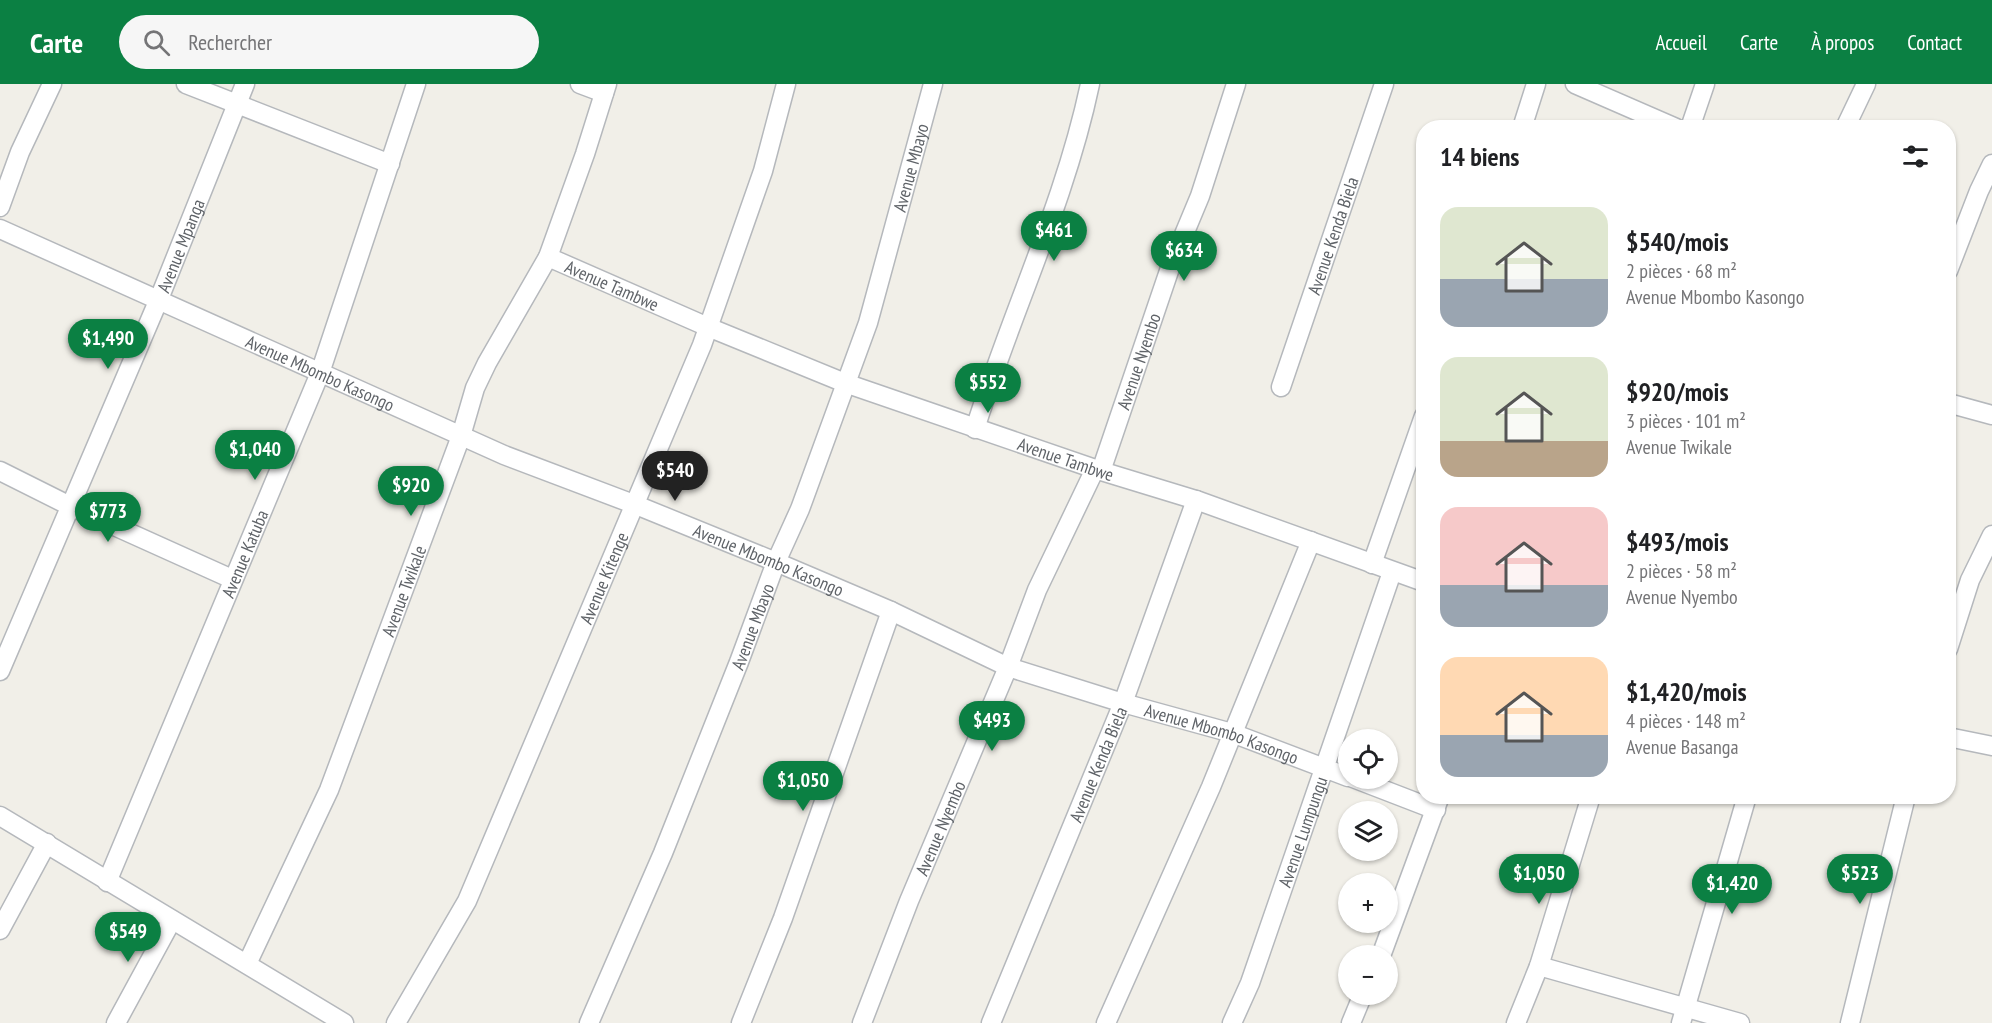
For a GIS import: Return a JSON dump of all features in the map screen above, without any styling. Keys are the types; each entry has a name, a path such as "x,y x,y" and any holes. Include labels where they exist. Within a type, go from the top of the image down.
{"street":[{"path":"0,207 20,152 52,84"},
{"path":"186,84 390,164"},
{"name":"Avenue Mpanga","path":"0,671 159,299 245,84"},
{"name":"Avenue Katuba","path":"107,882 320,373 416,84"},
{"path":"580,84 605,89"},
{"name":"Avenue Kitenge","path":"396,1023 466,901 636,505 708,327 762,171 786,84"},
{"name":"Avenue Mbayo","path":"590,1023 663,853 776,562 800,509 868,323 933,84"},
{"path":"975,429 987,389 1064,181 1090,84"},
{"name":"Avenue Nyembo","path":"862,1023 909,901 1008,667 1037,590 1098,470 1170,268 1200,196 1236,84"},
{"name":"Avenue Kenda Biela","path":"1281,387 1384,84"},
{"path":"1525,120 1536,84"},
{"path":"1575,84 1658,120"},
{"path":"1693,120 1705,84"},
{"path":"1849,120 1866,84"},
{"name":"Avenue Twikale","path":"248,964 329,790 461,436 476,388 487,363 548,257 585,154 605,89"},
{"path":"1956,250 1992,164"},
{"name":"Avenue Mbombo Kasongo","path":"0,229 461,436 776,562 891,611 1008,667 1123,703 1232,733 1338,773"},
{"name":"Avenue Tambwe","path":"548,257 708,327 845,383 975,429 1196,500 1416,580"},
{"path":"1956,405 1992,415"},
{"path":"1372,564 1416,439"},
{"path":"0,471 70,506 232,579"},
{"name":"Avenue Kenda Biela","path":"991,1023 1123,703 1196,500"},
{"path":"1956,624 1970,580 1992,536"},
{"path":"1106,1023 1232,733 1311,542"},
{"name":"Avenue Lumpungu","path":"1232,1023 1250,983 1392,572"},
{"path":"741,1023 783,918 891,611"},
{"path":"1956,739 1992,746"},
{"path":"1390,789 1416,797"},
{"path":"1385,945 1438,804"},
{"path":"1516,1023 1539,966 1590,804"},
{"path":"1683,1015 1745,804"},
{"path":"1850,1023 1904,804"},
{"path":"0,816 107,882 248,964 319,1017 344,1023"},
{"path":"0,930 47,843"},
{"path":"116,1023 172,920"},
{"path":"1539,966 1683,1015 1740,1023"},
{"path":"1351,1023 1359,1005"}]}
